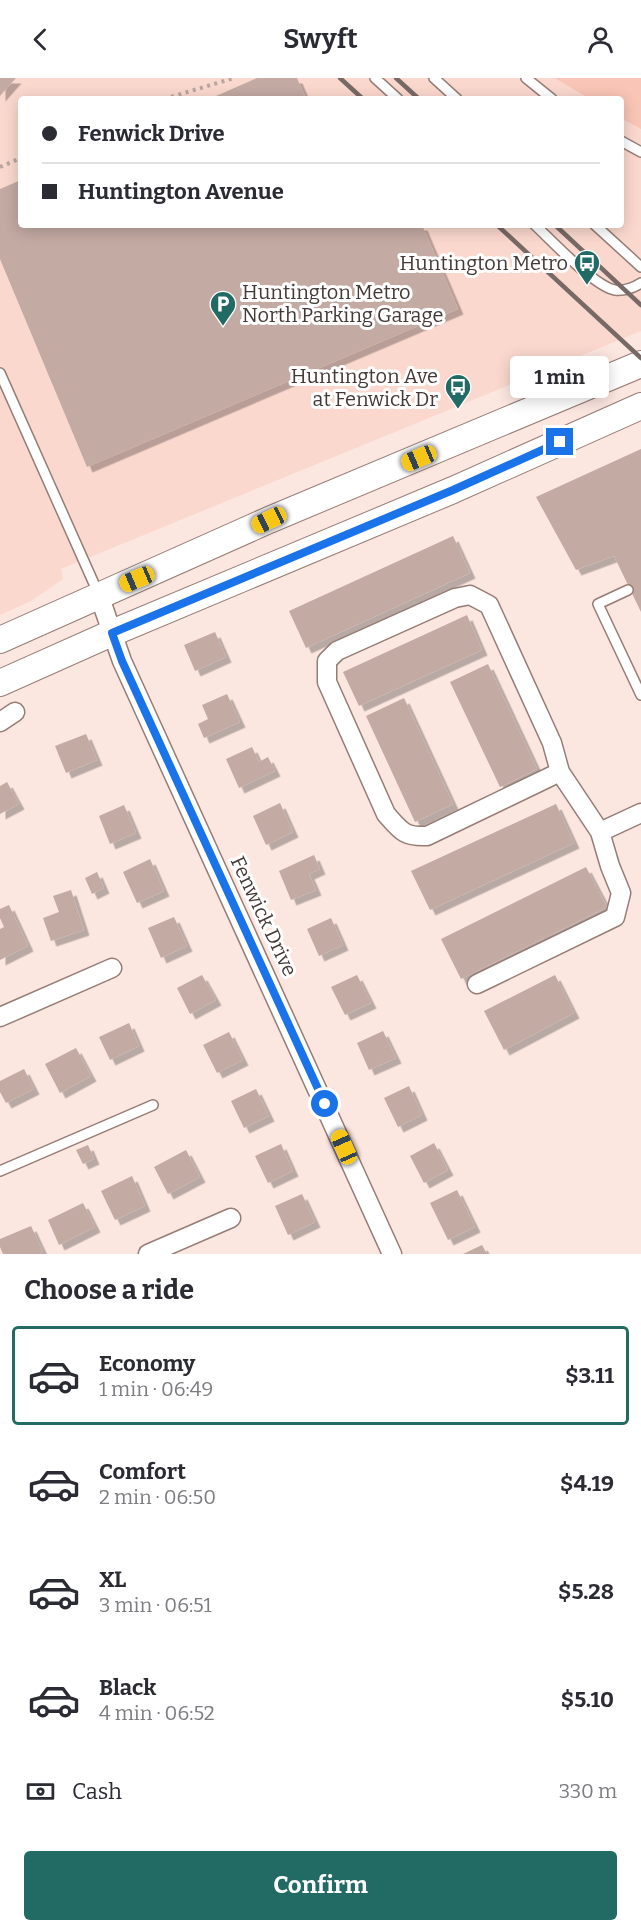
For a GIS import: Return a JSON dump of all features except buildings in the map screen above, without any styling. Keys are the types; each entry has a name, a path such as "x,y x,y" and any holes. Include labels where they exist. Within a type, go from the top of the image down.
{"main road":[{"path":"0,640 269,520 641,364"},
{"path":"0,682 453,490 641,406"}],"street":[{"path":"477,984 615,917 621,893 600,832 560,772 552,743 489,605 470,595 455,598 337,651 327,661 327,682 386,814 411,837 427,836 560,772"},
{"name":"Fenwick Drive","path":"99,596 122,661 393,1254"},
{"path":"600,832 641,813"},
{"path":"0,1017 112,968"},
{"path":"148,1254 231,1218"}],"lane":[{"path":"375,78 395,96"},
{"path":"434,78 454,96"},
{"path":"526,78 548,96"},
{"path":"624,143 641,152"},
{"path":"538,228 596,281 614,290 631,289 641,283"},
{"path":"598,228 641,267"},
{"path":"0,373 99,596"},
{"path":"628,590 598,604 641,695"},
{"path":"0,1171 153,1105"}],"path":[{"path":"174,96 234,78"},
{"path":"0,167 18,159"}],"shaded area":[{"path":"0,78 641,78 641,331 61,569 63,579 31,601 0,615"},
{"path":"555,78 641,78 641,129 624,120 624,96 585,96"}],"railway":[{"path":"340,78 360,96"},
{"path":"396,78 416,96"},
{"path":"500,228 641,358"},
{"path":"558,228 641,305"}],"place":[{"name":"Huntington Metro","path":"587,286"},
{"name":"Huntington Metro North Parking Garage","path":"223,327"},
{"name":"Huntington Ave at Fenwick Dr","path":"458,410"}],"route":[{"path":"325,1104 122,661 112,633 453,490 560,442"}]}
